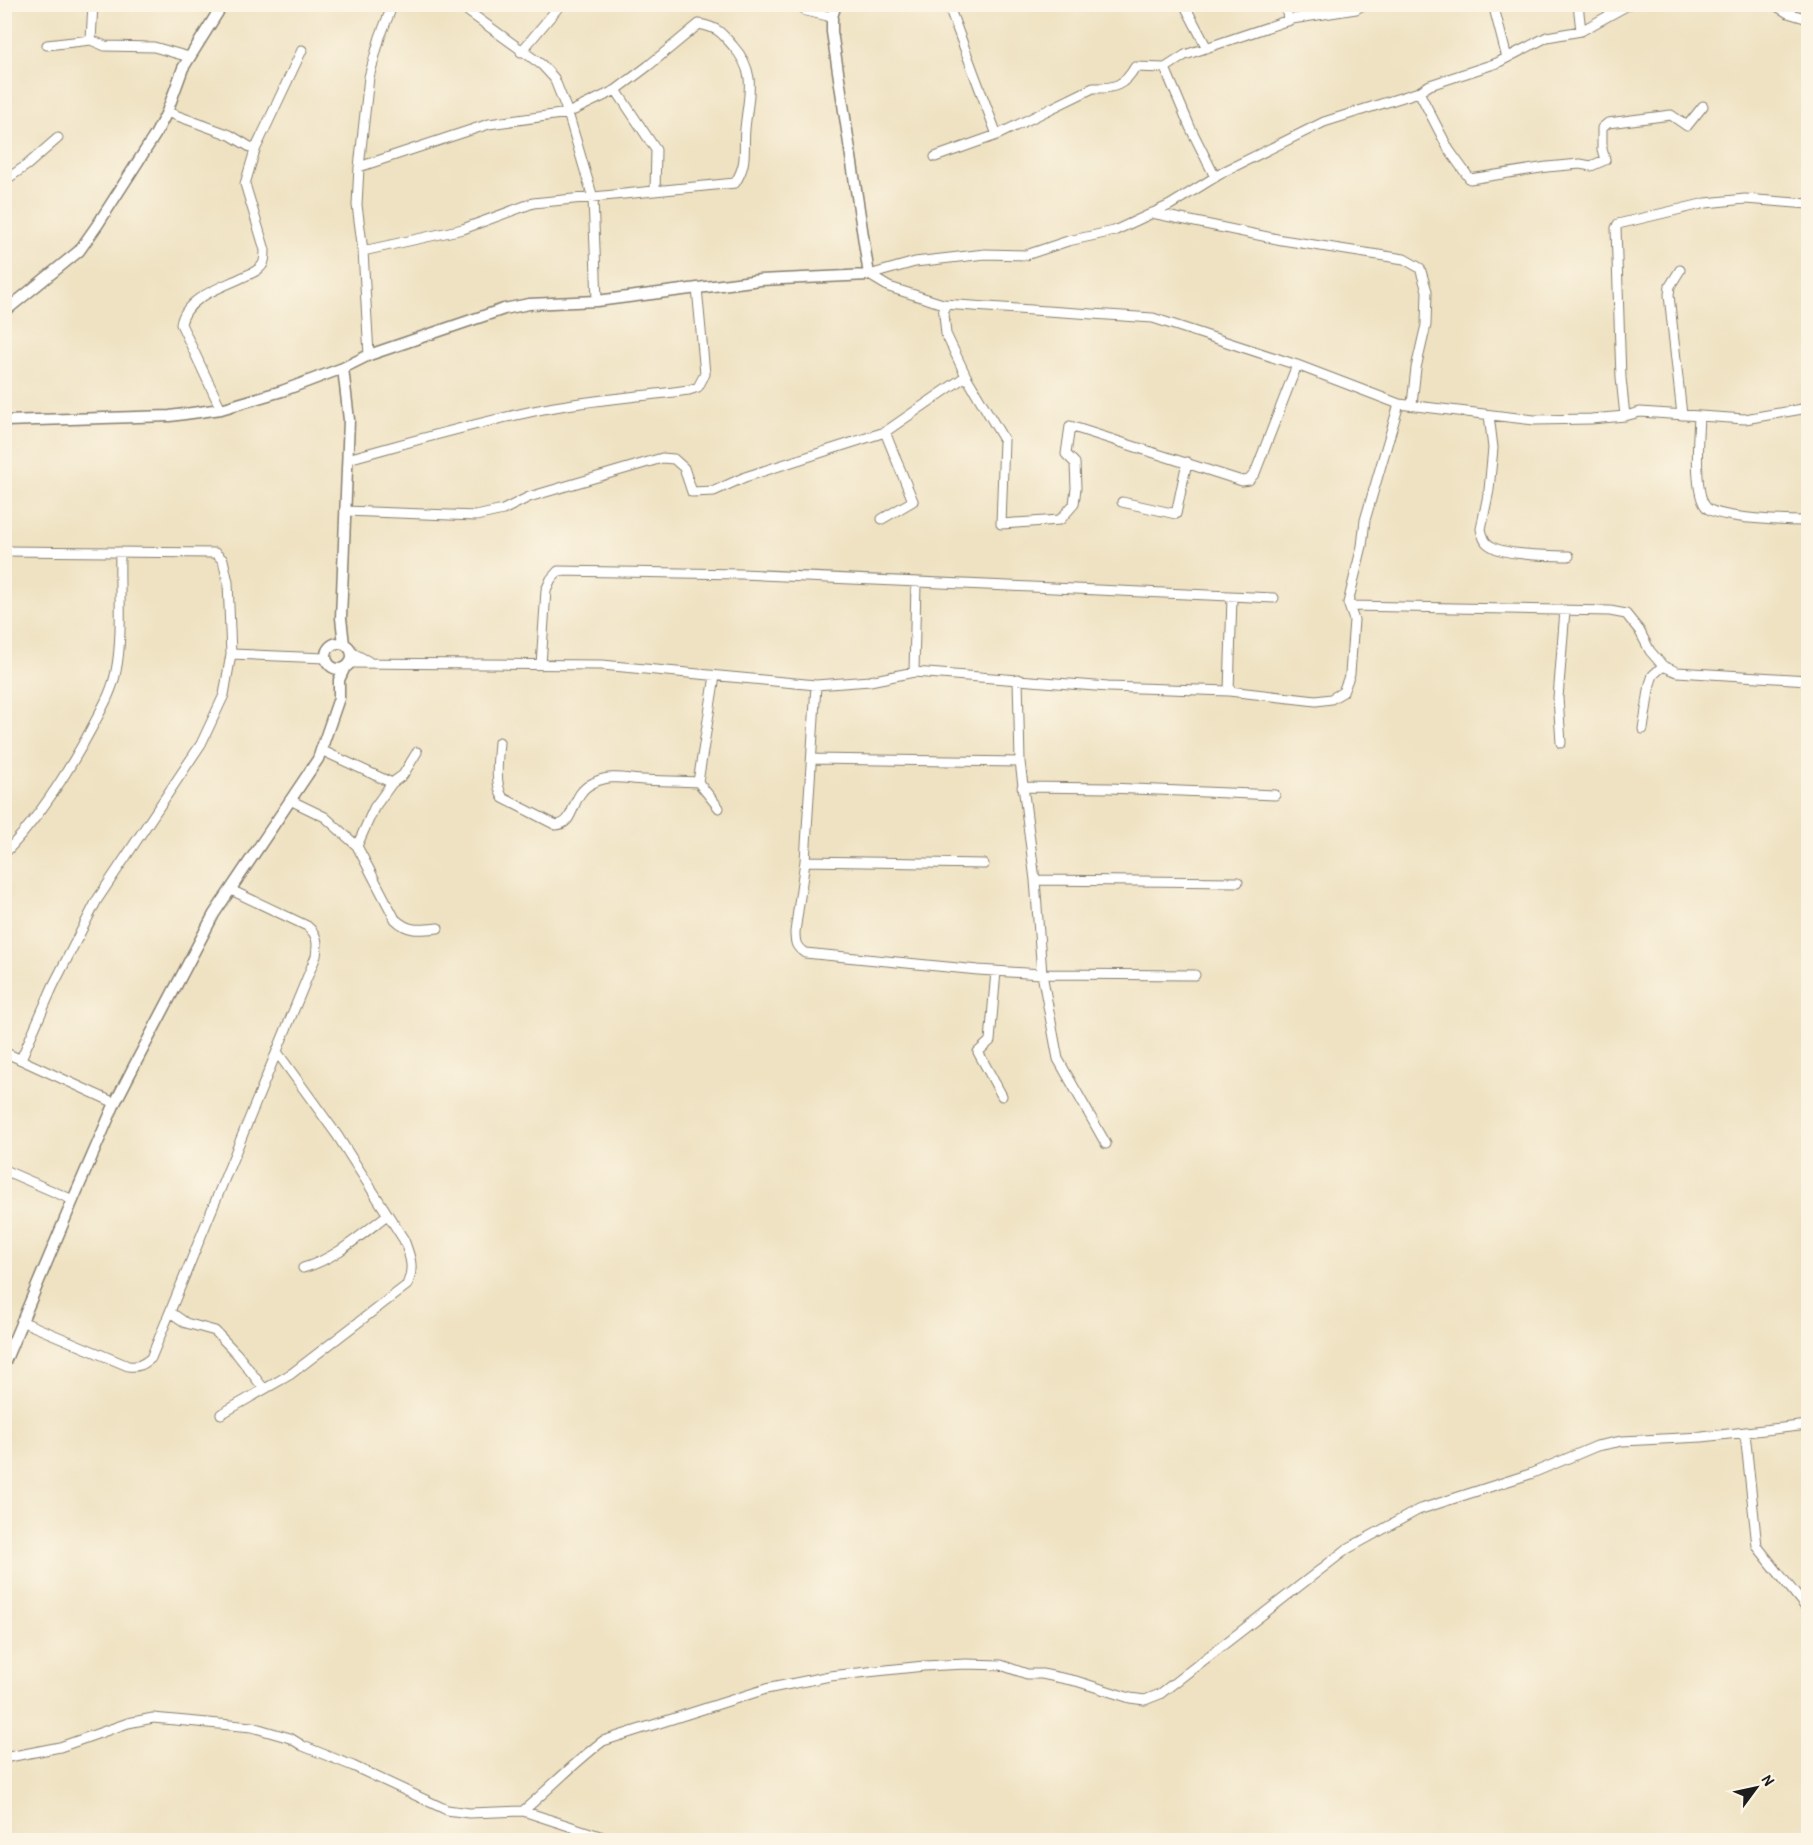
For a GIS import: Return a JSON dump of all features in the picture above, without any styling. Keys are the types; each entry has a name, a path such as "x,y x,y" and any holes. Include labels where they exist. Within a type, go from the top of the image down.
{"street":[{"path":"91,40 93,4"},
{"path":"4,312 79,252 118,196 167,112 189,57 223,4"},
{"path":"369,355 363,251 357,206 359,167 369,77 380,36 393,4"},
{"path":"458,4 542,66 554,78 568,113 593,198 597,301"},
{"path":"522,52 561,4"},
{"path":"799,4 806,11 832,17"},
{"path":"836,4 832,17 832,32 869,275"},
{"path":"948,4 997,135"},
{"path":"1184,4 1207,48"},
{"path":"1286,4 1288,21"},
{"path":"934,157 997,135 1093,88 1109,88 1128,79 1135,67 1165,68 1185,55 1292,19 1356,9 1365,4"},
{"path":"1493,4 1507,58"},
{"path":"1578,4 1581,31"},
{"path":"4,421 170,416 221,409 282,391 343,368 369,355 504,309 539,303 597,301 760,280 869,275 924,261 985,254 1026,255 1068,241 1114,231 1170,205 1215,177 1324,122 1419,92 1430,85 1507,58 1547,37 1581,31 1630,4"},
{"path":"1775,4 1788,13 1809,19"},
{"path":"359,167 489,124 568,113 616,90 699,24 717,28 742,55 748,66 751,80 745,130 744,168 735,183 533,203 463,229 363,251"},
{"path":"47,45 91,40 105,46 154,47 189,57"},
{"path":"221,409 181,324 182,317 199,298 256,271 265,260 265,250 245,184 255,150 302,50"},
{"path":"1165,68 1190,127 1215,177"},
{"path":"616,90 656,150 655,191"},
{"path":"1419,92 1449,150 1470,179 1477,180 1522,170 1580,164 1591,166 1605,160 1602,149 1602,128 1608,123 1671,115 1687,126 1703,106"},
{"path":"167,112 230,135 255,150"},
{"path":"4,182 58,138"},
{"path":"1625,416 1621,378 1616,228 1618,224 1706,203 1745,199 1809,204"},
{"path":"1152,213 1282,240 1404,259 1420,268 1427,291 1426,325 1416,368 1412,404"},
{"path":"1680,270 1670,286 1669,295 1682,415"},
{"path":"869,275 889,287 943,304 1153,318 1298,365 1399,404 1534,420 1625,416 1640,412 1745,419 1809,408"},
{"path":"348,459 535,410 698,387 705,374 697,288"},
{"path":"943,304 946,334 966,376 1004,440 1001,524 1060,520 1074,504 1076,488 1074,464 1066,454 1070,426 1242,481 1249,480 1255,473 1298,365"},
{"path":"4,1364 115,1103 214,914 318,759 339,698 339,680 344,659 341,618 349,420 343,368"},
{"path":"345,511 476,516 503,510 529,497 662,458 674,459 684,468 692,492 714,491 745,477 885,432 966,376"},
{"path":"341,618 331,645 327,649 325,657 327,662 344,659 370,662 602,665 816,685 870,681 914,672 1108,687 1229,691 1316,701 1331,699 1343,692 1350,674 1354,620 1348,603 1362,546 1365,520 1399,404"},
{"path":"1489,415 1493,448 1489,490 1481,529 1487,544 1507,552 1569,556"},
{"path":"1699,417 1698,480 1707,508 1716,512 1742,516 1809,521"},
{"path":"882,519 913,501 885,432"},
{"path":"1122,502 1176,514 1187,462"},
{"path":"4,551 214,553 219,555 226,568 228,582 231,654 225,695 201,744 98,900 53,986 21,1059"},
{"path":"4,854 19,838 59,784 89,735 107,699 116,672 118,656 120,552"},
{"path":"541,665 546,590 558,571 741,574 1232,598 1274,598"},
{"path":"914,672 916,583"},
{"path":"1229,691 1232,598"},
{"path":"1350,606 1610,611 1626,615 1640,630 1650,651 1663,666 1677,672 1809,680"},
{"path":"1561,743 1558,698 1564,610"},
{"path":"331,645 339,643 344,659"},
{"path":"231,654 325,657"},
{"path":"1643,729 1650,684 1653,675 1663,666"},
{"path":"715,676 698,782 719,808"},
{"path":"1017,679 1022,787 1035,880 1042,974 1058,1059 1106,1144"},
{"path":"816,685 805,861 795,932 795,944 798,949 805,953 996,971 1042,974 1196,975"},
{"path":"499,742 498,779 503,798 556,825 566,822 569,818 578,795 584,787 599,780 622,777 640,780 698,782"},
{"path":"321,750 392,783"},
{"path":"357,846 374,808 392,783 403,775 417,752"},
{"path":"812,759 1020,762"},
{"path":"1022,787 1275,795"},
{"path":"290,800 325,817 357,846 395,919 402,926 412,930 438,928"},
{"path":"805,861 984,864"},
{"path":"1035,880 1238,882"},
{"path":"21,1321 128,1366 143,1365 151,1358 316,957 318,945 316,936 307,926 231,890"},
{"path":"996,971 990,1041 978,1052 1002,1096"},
{"path":"4,1052 115,1103"},
{"path":"221,1414 291,1374 407,1285 412,1274 411,1258 404,1240 337,1135 277,1052"},
{"path":"4,1170 73,1200"},
{"path":"303,1268 313,1266 336,1253 387,1215"},
{"path":"170,1312 186,1323 214,1331 237,1354 264,1389"},
{"path":"523,1810 603,1741 738,1696 830,1676 924,1666 1001,1665 1027,1674 1042,1674 1076,1681 1130,1698 1145,1700 1160,1694 1347,1549 1418,1510 1530,1474 1597,1446 1622,1441 1745,1433 1809,1425"},
{"path":"1745,1433 1757,1546 1809,1610"},
{"path":"4,1758 60,1747 128,1723 153,1718 252,1727 290,1738 303,1746 353,1766 447,1810 469,1814 523,1810 612,1840"}]}
